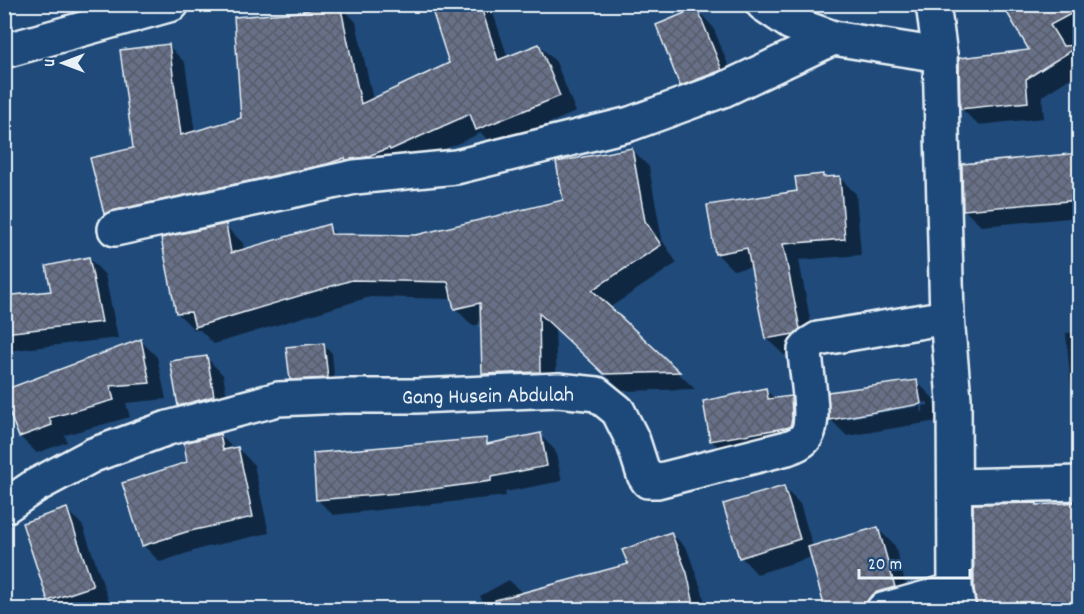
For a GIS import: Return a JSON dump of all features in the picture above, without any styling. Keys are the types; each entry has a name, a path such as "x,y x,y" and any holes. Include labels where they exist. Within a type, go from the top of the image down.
{"street":[{"path":"4,51 172,4"},
{"path":"763,4 791,23 833,38 940,55"},
{"path":"884,609 957,600 954,399 947,317 940,55 933,4"},
{"path":"115,229 356,177 456,167 630,124 723,90 833,38"},
{"name":"Gang Husein Abdulah","path":"4,507 35,486 93,454 168,428 278,399 344,396 416,396 558,390 597,394 618,411 633,441 644,475 648,481 657,482 779,450 805,439 809,429 811,396 805,350 818,339 947,317"},
{"path":"956,486 1080,483"}],"building":[{"path":"340,4 361,104 449,63 430,4 480,4 498,60 539,44 560,96 476,130 470,114 390,150 389,148 366,157 346,160 345,158 104,214 90,158 133,148 120,50 169,44 181,135 241,118 234,17 299,12"},
{"path":"1002,4 1080,4 1080,9 1050,25 1063,46 1080,45 1026,79 1028,102 960,109 959,58 1029,50"},
{"path":"697,8 722,70 680,86 656,25"},
{"path":"632,148 645,221 661,245 592,290 680,372 604,374 539,313 540,372 482,374 480,303 454,309 448,282 352,280 195,327 191,312 176,313 161,238 226,224 231,253 329,224 331,234 416,235 563,200 556,162"},
{"path":"1080,153 1080,200 963,210 962,164"},
{"path":"823,174 823,177 840,176 845,239 783,244 800,329 794,334 765,339 747,248 715,254 707,205 797,191 795,177"},
{"path":"89,257 102,322 4,333 4,296 51,291 46,266"},
{"path":"141,339 150,383 110,386 114,400 49,418 52,425 19,437 4,399 4,390"},
{"path":"324,343 328,378 290,380 286,347"},
{"path":"207,356 214,396 178,406 170,361"},
{"path":"917,380 921,404 829,420 828,392"},
{"path":"766,388 768,399 791,396 790,427 710,441 703,401"},
{"path":"541,433 547,466 491,477 491,481 411,492 316,500 313,453 487,438 487,444"},
{"path":"220,434 223,450 238,447 253,517 186,532 142,546 122,483 187,462 184,443"},
{"path":"784,486 800,539 739,558 723,504"},
{"path":"1080,502 1080,609 977,609 974,588 973,504 1037,503 1037,505"},
{"path":"67,508 93,586 48,601 22,523"},
{"path":"878,527 895,587 877,592 866,603 842,609 825,609 808,547"},
{"path":"671,532 687,573 695,609 496,609 495,600 628,564 622,550"}]}
